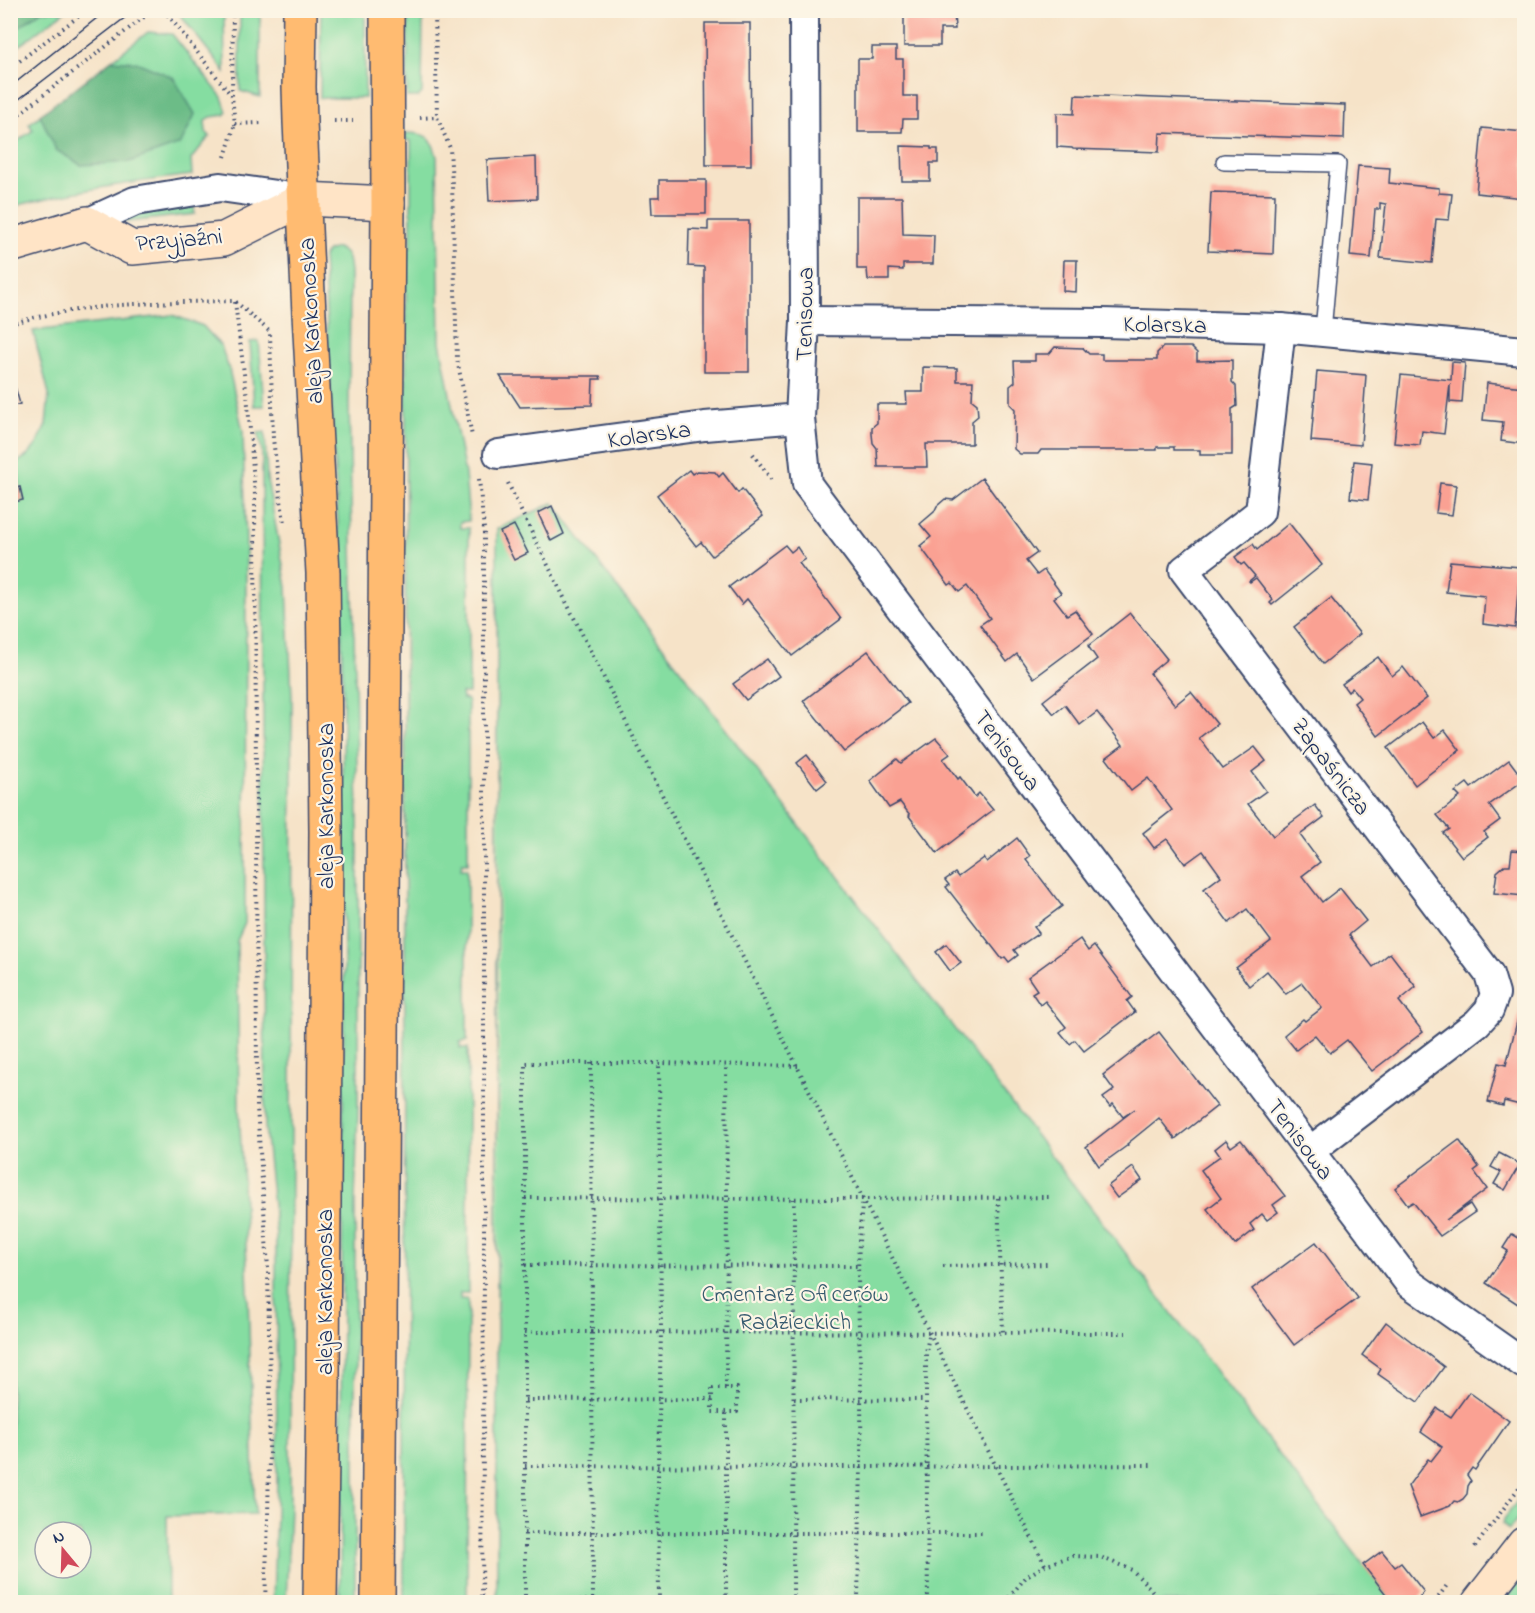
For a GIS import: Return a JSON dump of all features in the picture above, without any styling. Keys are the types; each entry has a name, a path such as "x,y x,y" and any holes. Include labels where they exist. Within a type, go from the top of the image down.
{"main road":[{"name":"aleja Karkonoska","path":"300,10 299,87 323,573 326,843 320,1602"},
{"path":"378,1602 388,204 387,10"}],"street":[{"name":"Tenisowa","path":"804,10 805,321 800,418 807,484 1409,1283 1524,1364"},
{"name":"Przyjaźni","path":"10,246 87,224 135,201 220,187 304,199 388,204"},
{"name":"Przyjaźni","path":"87,224 132,248 224,239 304,199"},
{"name":"Kolarska","path":"805,321 1103,323 1281,328 1524,351"},
{"name":"Zapaśnicza","path":"1281,328 1260,512 1184,570 1489,974 1495,994 1489,1010 1477,1023 1310,1150"},
{"name":"Kolarska","path":"486,450 800,418"},
{"path":"1479,1602 1524,1544"}],"lane":[{"path":"1224,162 1338,164 1323,332"}],"path":[{"path":"10,68 87,10"},
{"path":"10,121 153,10"},
{"path":"164,10 232,96"},
{"path":"222,165 235,124 232,96 233,10"},
{"path":"435,10 437,117 450,148 457,360 486,450"},
{"path":"329,122 359,120"},
{"path":"235,124 263,123"},
{"path":"10,324 61,312 130,304 235,301 248,405 255,495 257,1107 268,1268 270,1371 265,1602"},
{"path":"478,477 484,529 482,1602"},
{"path":"522,513 1045,1565"},
{"path":"591,1062 593,1600"},
{"path":"798,1066 525,1063 525,1600 928,1602 926,1353 930,1332"},
{"path":"659,1063 661,1266 658,1400 659,1601"},
{"path":"726,1064 726,1388"},
{"path":"525,1198 1051,1197"},
{"path":"998,1198 1003,1333"},
{"path":"793,1601 794,1199"},
{"path":"858,1601 861,1400 859,1266 863,1199"},
{"path":"943,1266 1047,1264"},
{"path":"525,1265 859,1266"},
{"path":"525,1332 1126,1333"},
{"path":"712,1388 737,1388 737,1412 712,1412 713,1399 712,1388"},
{"path":"525,1400 713,1399"},
{"path":"794,1399 926,1400"},
{"path":"726,1412 726,1600"},
{"path":"525,1466 1152,1465"},
{"path":"1489,1528 1524,1481"},
{"path":"524,1533 983,1533"},
{"path":"1005,1602 1026,1577 1045,1565 1073,1556 1100,1557 1132,1570 1151,1589 1159,1602"}],"green space":[{"path":"11,10 41,10 41,11 11,33"},
{"path":"41,11 65,11 11,52 11,33"},
{"path":"177,11 224,11 225,72"},
{"path":"240,11 260,11 260,97 240,91"},
{"path":"321,11 365,11 365,98 320,98"},
{"path":"408,11 423,11 422,93 418,97 407,97"},
{"path":"148,32 172,34 222,97 227,112 205,121 206,132 210,136 191,159 192,175 101,188 11,207 10,144 12,145 33,130 29,124"},
{"path":"112,60 136,62 173,77 195,114 181,144 129,162 81,165 56,150 40,115"},
{"path":"405,133 427,137 433,144 437,157 440,342 465,474 469,521 460,522 460,528 469,528 469,693 461,693 462,699 468,700 468,863 462,863 461,869 467,869 467,1041 460,1042 460,1048 468,1048 468,1293 460,1293 460,1299 468,1299 467,1602 404,1602 406,247 411,247 411,141 406,140"},
{"path":"193,202 195,214 127,222 123,216"},
{"path":"337,248 346,255 350,273 349,404 358,816 355,1602 340,1602 344,972 343,698 340,559 323,256 328,251"},
{"path":"172,315 203,326 221,346 229,369 243,431 246,547 245,923 237,941 239,1107 255,1514 167,1516 168,1602 11,1602 11,503 23,500 16,463 27,456 37,444 46,425 49,394 33,331"},
{"path":"259,341 264,406 254,406 250,342"},
{"path":"265,432 267,479 287,587 292,697 290,1508 286,1602 273,1602 277,1481 276,1235 265,1127 262,451 258,433"},
{"name":"Cmentarz Oficerów Radzieckich","path":"553,503 1392,1602 497,1602 499,797 497,529"},
{"path":"1524,1492 1524,1510 1509,1530 1503,1524 1504,1519"},
{"path":"1524,1575 1524,1593 1517,1602 1504,1602"}],"building":[{"path":"954,11 955,29 940,29 940,46 904,46 904,12"},
{"path":"705,23 750,23 751,165 706,165"},
{"path":"872,47 896,47 896,59 903,59 903,96 917,96 917,119 903,119 902,132 858,132 858,59 872,59"},
{"path":"1075,95 1345,105 1344,139 1160,133 1159,152 1057,147 1057,113 1074,114"},
{"path":"1482,128 1524,132 1524,198 1476,193"},
{"path":"901,146 938,149 938,163 930,163 930,181 902,181"},
{"path":"536,157 537,199 489,201 487,160"},
{"path":"1358,166 1390,168 1389,183 1439,188 1439,193 1452,194 1449,220 1436,219 1432,263 1380,258 1386,204 1380,203 1380,209 1375,209 1371,258 1350,256"},
{"path":"659,180 706,180 706,214 652,214 651,197 659,197"},
{"path":"1211,192 1275,194 1273,254 1208,251"},
{"path":"857,197 902,197 903,234 934,235 933,264 903,264 903,270 889,269 889,280 868,280 867,269 857,269"},
{"path":"708,221 749,221 749,372 704,372 704,267 688,266 689,229 708,230"},
{"path":"1064,260 1077,260 1076,292 1063,291"},
{"path":"1055,347 1083,348 1089,354 1102,354 1102,360 1157,360 1157,353 1163,347 1191,347 1197,353 1197,361 1232,360 1232,382 1236,386 1237,406 1232,409 1232,455 1200,455 1200,450 1174,450 1174,447 1157,447 1157,450 1041,450 1038,454 1020,454 1014,449 1015,409 1010,404 1010,386 1015,382 1014,361 1035,361 1035,354 1049,354"},
{"path":"1452,362 1465,363 1462,403 1450,402 1450,384 1444,434 1422,431 1420,445 1394,443 1401,375 1451,380"},
{"path":"923,367 957,368 957,381 973,381 972,400 977,404 978,416 972,421 972,444 926,444 927,467 878,467 877,448 873,443 872,434 872,427 877,423 877,404 907,404 906,392 923,392"},
{"path":"10,369 20,404 10,407"},
{"path":"1317,371 1366,375 1361,445 1311,441"},
{"path":"500,376 600,376 601,379 593,379 592,405 520,407"},
{"path":"1487,383 1524,387 1524,444 1501,441 1503,422 1483,420"},
{"path":"1354,461 1372,463 1368,500 1350,498"},
{"path":"689,470 692,474 697,471 715,472 719,477 723,473 738,493 742,489 763,516 712,556 701,542 696,546 657,495"},
{"path":"982,478 1037,553 1026,561 1037,575 1044,570 1061,593 1054,598 1067,615 1075,610 1093,634 1034,678 1017,654 1007,662 980,625 990,618 967,586 959,592 952,583 949,585 920,546 931,537 920,524 945,499 953,500"},
{"path":"1440,483 1456,485 1452,515 1436,513"},
{"path":"20,487 23,500 10,503 10,489"},
{"path":"552,506 564,534 551,541 538,513"},
{"path":"1289,523 1322,565 1272,605 1270,603 1273,600 1256,578 1249,581 1255,576 1244,563 1241,565 1235,557 1253,544 1257,550"},
{"path":"514,525 528,553 514,560 500,532"},
{"path":"785,545 791,552 797,547 805,559 799,563 841,619 792,656 747,599 742,604 729,587"},
{"path":"1450,561 1520,567 1515,628 1483,624 1485,596 1446,592"},
{"path":"1331,598 1360,634 1323,664 1294,627"},
{"path":"1130,613 1167,659 1150,673 1175,705 1191,692 1217,724 1199,738 1223,769 1255,747 1266,761 1252,772 1266,791 1248,804 1273,836 1315,805 1324,817 1300,835 1320,862 1302,876 1322,902 1340,888 1366,921 1349,935 1373,967 1390,953 1416,987 1399,1001 1423,1032 1372,1071 1347,1040 1330,1053 1315,1035 1296,1050 1284,1035 1303,1019 1305,1021 1322,1008 1302,983 1286,994 1267,971 1249,986 1236,968 1271,941 1247,909 1229,923 1204,889 1221,876 1203,851 1185,864 1167,839 1154,848 1143,833 1172,810 1148,778 1131,791 1106,758 1123,745 1097,712 1080,725 1065,705 1054,714 1043,701 1097,659 1088,646"},
{"path":"868,651 908,703 844,752 803,701"},
{"path":"1378,657 1392,676 1403,667 1427,698 1378,736 1354,703 1360,698 1352,688 1348,692 1342,684"},
{"path":"767,659 779,676 746,700 733,684"},
{"path":"1422,722 1434,738 1445,730 1460,750 1415,785 1388,748"},
{"path":"936,738 950,754 943,759 958,779 960,777 975,797 979,793 993,810 937,853 900,802 889,808 870,781 897,759 901,763"},
{"path":"807,755 827,781 817,789 797,763"},
{"path":"1509,760 1524,780 1489,805 1500,820 1484,832 1488,837 1462,857 1443,833 1449,829 1437,815 1460,797 1455,792 1467,783 1471,788"},
{"path":"1017,838 1030,856 1026,859 1062,906 1034,927 1039,933 1014,950 1018,955 1009,962 1005,957 1002,959 946,887 949,885 945,880 955,873 958,877 984,858 987,862"},
{"path":"1512,850 1524,851 1524,896 1494,893 1497,872 1505,865 1510,865"},
{"path":"1080,939 1088,951 1094,946 1132,997 1127,1001 1135,1012 1084,1051 1075,1040 1070,1044 1060,1032 1066,1027 1045,1001 1040,1005 1032,993 1037,990 1028,977"},
{"path":"946,944 961,963 950,971 936,952"},
{"path":"1520,1010 1524,1011 1524,1106 1504,1101 1503,1106 1488,1102 1498,1063 1506,1065"},
{"path":"1159,1032 1217,1106 1175,1139 1159,1118 1099,1166 1086,1147 1135,1109 1123,1117 1113,1104 1110,1107 1103,1098 1114,1090 1103,1075"},
{"path":"1226,1140 1231,1147 1241,1140 1285,1196 1273,1205 1278,1212 1267,1220 1262,1214 1250,1224 1254,1230 1235,1245 1207,1209 1221,1198 1201,1170 1220,1156 1215,1149"},
{"path":"1459,1140 1479,1167 1474,1171 1487,1189 1446,1220 1470,1204 1475,1212 1440,1236 1413,1202 1408,1205 1395,1188"},
{"path":"1499,1153 1520,1164 1505,1190 1494,1184 1501,1172 1491,1167"},
{"path":"1133,1167 1142,1180 1117,1198 1108,1186"},
{"path":"1512,1234 1524,1241 1524,1308 1486,1283 1508,1251 1503,1248"},
{"path":"1316,1242 1358,1298 1294,1345 1252,1289"},
{"path":"1386,1322 1444,1367 1418,1402 1378,1374 1381,1369 1362,1355"},
{"path":"1469,1392 1509,1421 1475,1470 1472,1468 1467,1475 1471,1481 1463,1499 1420,1517 1408,1486 1428,1459 1431,1461 1442,1447 1421,1432 1437,1408 1451,1417"},
{"path":"1382,1551 1395,1567 1401,1563 1424,1592 1416,1602 1392,1602 1363,1565"}],"tram line":[{"path":"10,87 107,10"},
{"path":"10,106 135,10"}]}
